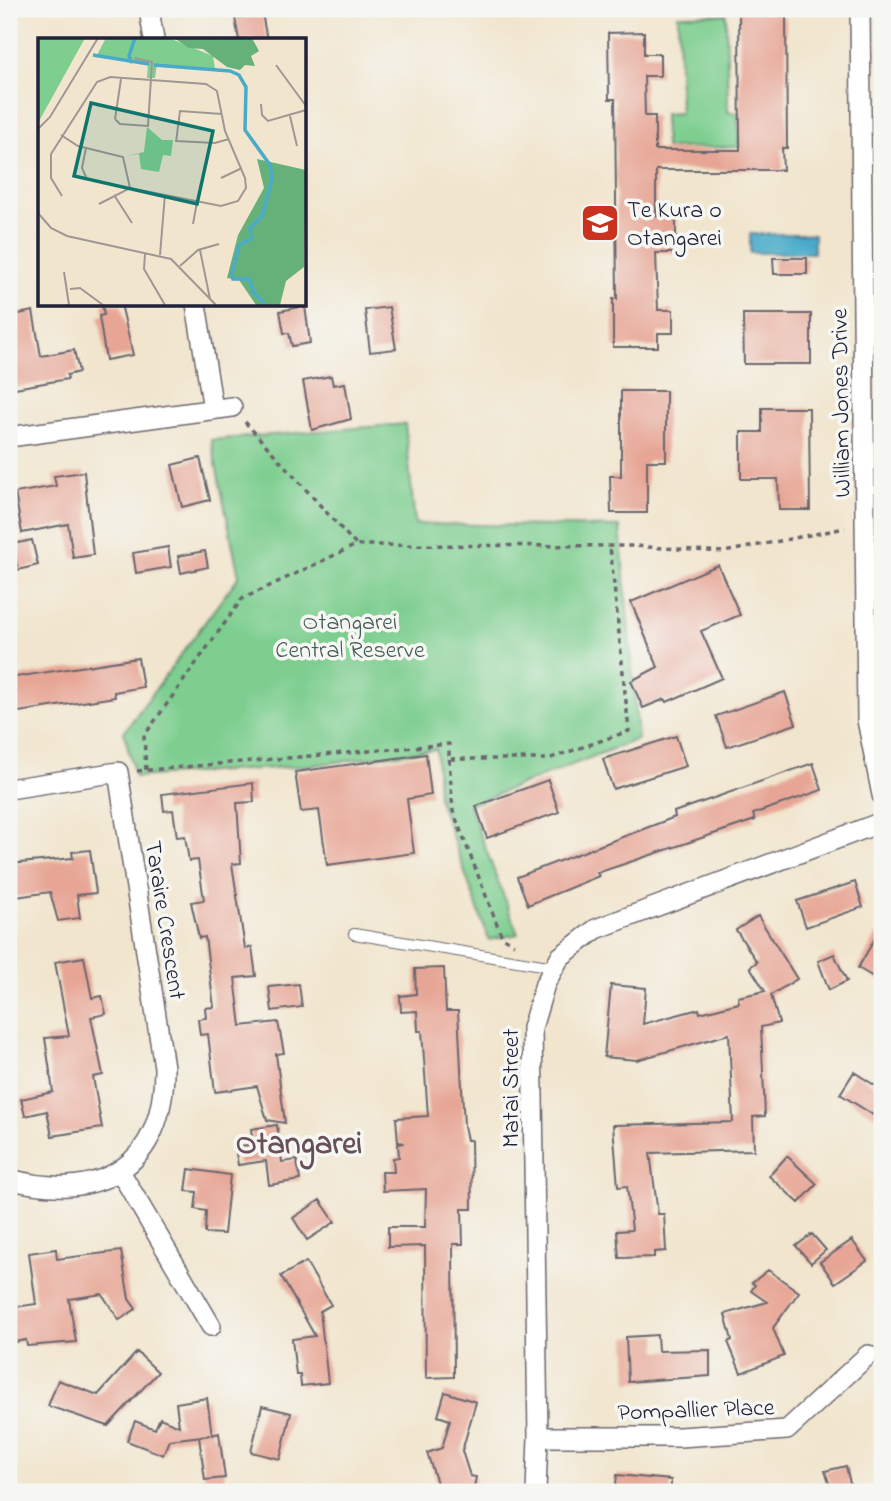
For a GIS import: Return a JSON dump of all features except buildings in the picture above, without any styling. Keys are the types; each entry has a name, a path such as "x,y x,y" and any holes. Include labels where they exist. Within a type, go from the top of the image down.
{"street":[{"path":"149,9 154,38"},
{"name":"William Jones Drive","path":"860,9 873,388 866,524 867,720 882,795"},
{"path":"9,438 222,408 196,306"},
{"path":"9,789 118,772"},
{"name":"Taraire Crescent","path":"118,772 164,1067 164,1099 153,1130 121,1173"},
{"name":"Matai Street","path":"536,1492 538,1437 532,1028 545,984 560,957 596,929 882,822"},
{"path":"9,1179 36,1186 70,1188 121,1173 211,1326"},
{"name":"Pompallier Place","path":"538,1437 679,1437 787,1430 868,1355"}],"lane":[{"path":"354,934 554,967"}],"path":[{"path":"222,408 356,545"},
{"path":"146,770 144,736 242,599 356,545 610,546 724,552 866,524"},
{"path":"449,759 548,759 629,731 610,546"},
{"path":"118,772 449,744 453,811 502,937 523,949"}],"green space":[{"path":"726,14 728,112 738,113 739,147 665,148 664,114 680,113 678,15"},
{"name":"Otangarei Central Reserve","path":"405,424 415,524 620,527 638,739 469,805 518,934 489,940 438,797 436,749 307,766 135,777 124,732 239,576 211,440"}],"water":[{"path":"750,234 814,234 814,253 750,253"}],"place":[{"name":"Te Kura o Otangarei","path":"600,223"}],"district":[{"name":"Otangarei","path":"299,1142"}]}
